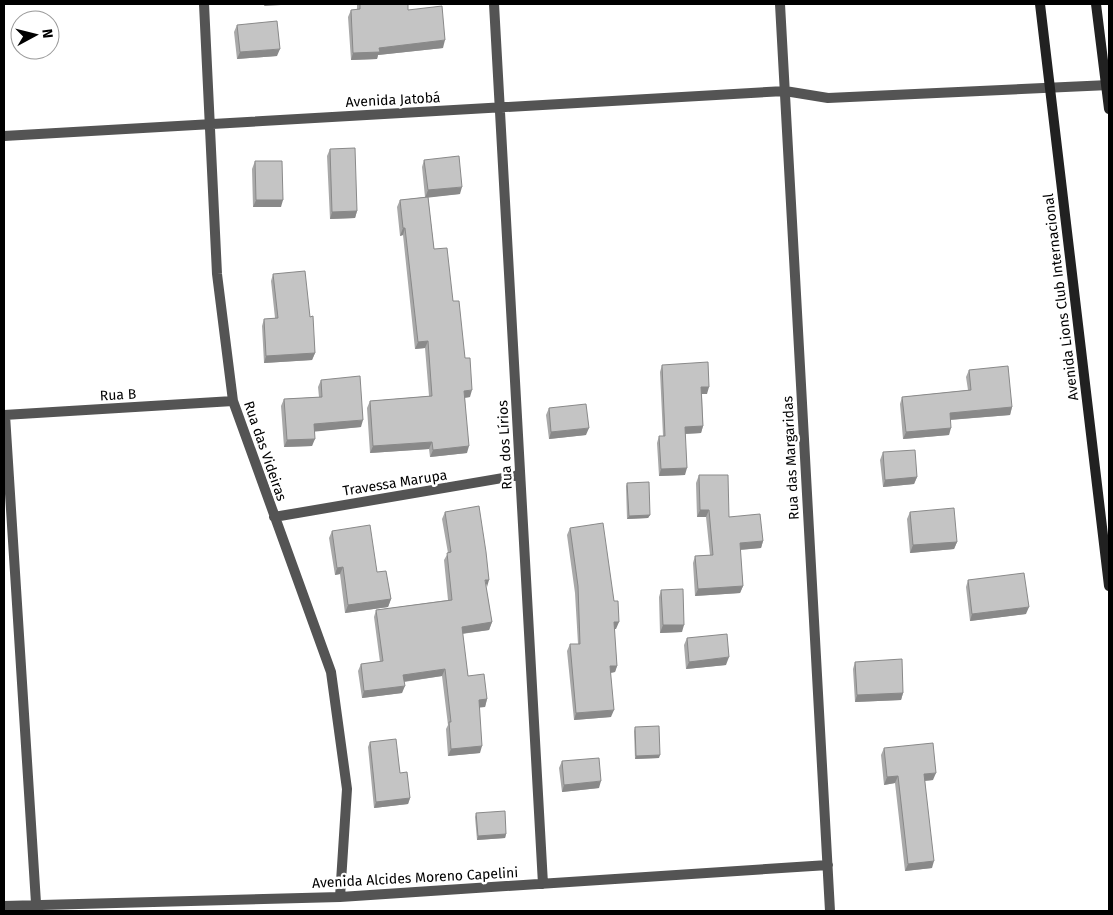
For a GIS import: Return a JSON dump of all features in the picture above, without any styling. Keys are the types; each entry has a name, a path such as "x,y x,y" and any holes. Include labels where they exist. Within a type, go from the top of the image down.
{"street":[{"name":"Rua das Videiras","path":"204,4 217,274 233,401 331,672 347,789 340,897"},
{"name":"Rua dos Lírios","path":"494,4 543,884"},
{"name":"Rua das Margaridas","path":"780,4 830,911"},
{"name":"Avenida Lions Club Internacional","path":"1040,4 1109,586"},
{"path":"1096,4 1108,85 1109,109"},
{"path":"1050,88 1108,85"},
{"name":"Avenida Jatobá","path":"4,136 785,91 828,98 1050,88"},
{"name":"Rua B","path":"4,415 233,401"},
{"path":"4,415 36,904"},
{"name":"Travessa Marupa","path":"274,517 520,476"},
{"name":"Avenida Alcides Moreno Capelini","path":"4,906 340,897 828,864"}],"building":[{"path":"360,4 408,4 408,10 442,6 445,40 379,48 380,52 353,53 351,10 360,9"},
{"path":"277,21 280,49 240,52 237,25"},
{"path":"355,148 357,211 332,212 330,149"},
{"path":"459,156 462,187 428,190 424,160"},
{"path":"255,161 282,161 283,200 256,200"},
{"path":"428,197 434,249 447,248 453,301 459,301 465,358 470,358 472,390 464,391 469,446 433,450 432,442 373,446 370,401 432,396 428,341 418,342 400,200"},
{"path":"305,271 310,317 313,316 315,353 266,356 264,319 278,318 273,274"},
{"path":"708,362 709,387 701,387 703,426 685,427 687,468 661,469 659,436 665,436 662,365"},
{"path":"1008,366 1012,407 950,413 951,428 906,432 902,397 971,390 969,370"},
{"path":"360,376 363,420 314,424 315,439 287,440 284,399 322,397 321,380"},
{"path":"586,404 589,428 551,432 549,408"},
{"path":"915,450 917,477 885,480 883,452"},
{"path":"699,475 728,475 729,517 760,514 763,541 740,543 743,586 698,589 695,556 713,555 709,510 700,510"},
{"path":"649,482 650,515 629,516 627,483"},
{"path":"479,506 489,580 485,580 492,622 462,627 468,676 484,674 487,699 479,700 482,746 451,749 449,722 451,722 445,669 403,675 405,686 364,691 361,664 383,661 376,610 452,600 447,553 451,552 445,512"},
{"path":"954,508 957,542 913,545 910,512"},
{"path":"603,523 614,601 618,601 619,622 614,622 617,666 610,666 614,710 576,713 570,644 580,644 578,586 570,528"},
{"path":"370,525 377,572 386,571 391,599 348,605 343,567 337,568 332,531"},
{"path":"1024,573 1029,607 972,614 968,580"},
{"path":"683,589 684,625 663,625 661,590"},
{"path":"727,634 729,657 689,662 687,638"},
{"path":"902,659 903,693 857,695 855,662"},
{"path":"659,726 660,755 636,756 635,727"},
{"path":"396,739 400,773 407,772 410,798 376,802 370,742"},
{"path":"933,743 936,773 924,774 934,861 908,864 898,776 887,777 884,748"},
{"path":"599,758 601,781 564,785 562,761"},
{"path":"505,811 506,834 478,836 476,813"}]}
